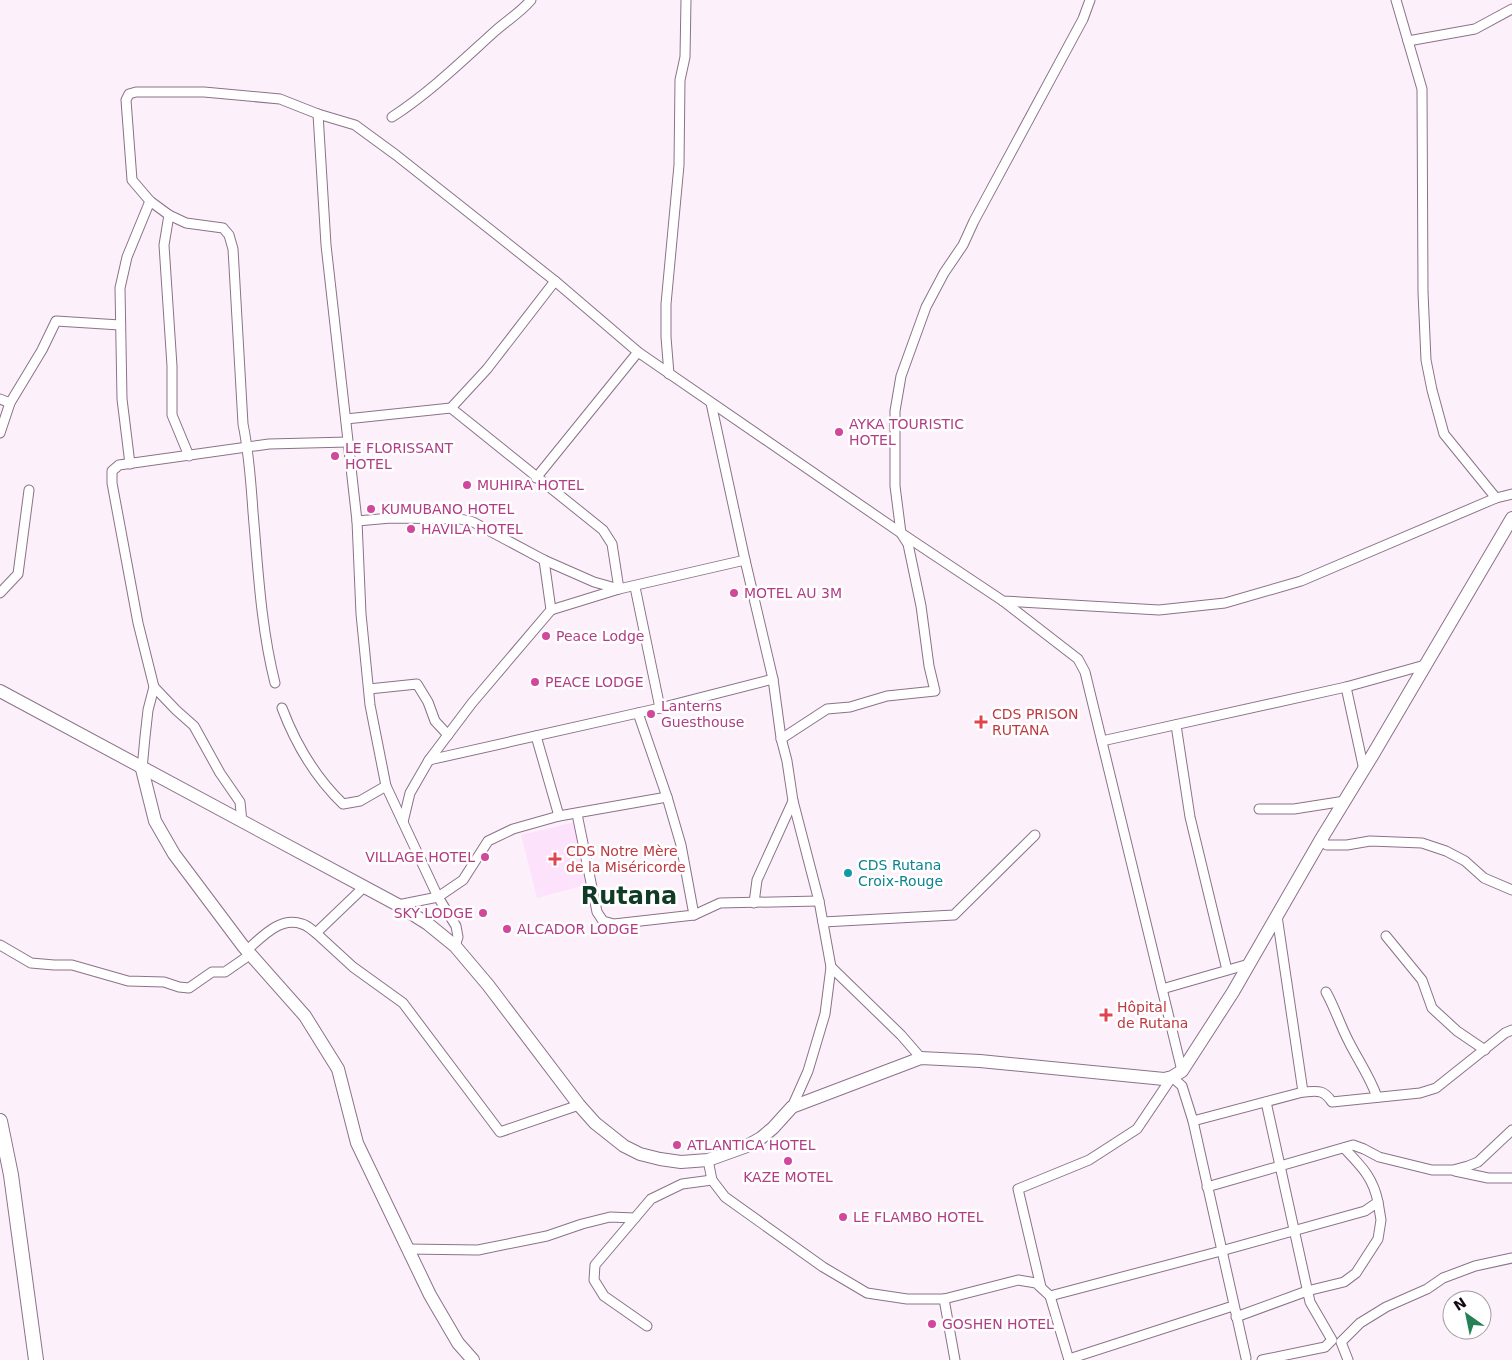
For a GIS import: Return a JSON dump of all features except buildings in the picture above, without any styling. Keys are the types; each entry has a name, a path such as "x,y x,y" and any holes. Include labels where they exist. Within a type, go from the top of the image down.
{"main road":[{"path":"0,691 142,769 398,904 428,924 455,946 488,985 579,1105 610,1136 640,1154 660,1159 681,1162 708,1160 747,1146 761,1138 792,1106 921,1058 980,1061 1164,1079 1177,1074 1223,1008 1512,518"},
{"path":"142,769 155,821 174,854 249,952 305,1016 338,1069 357,1143 430,1295 458,1343 473,1360"},
{"path":"0,1121 11,1175 36,1360"}],"street":[{"path":"392,117 414,102 498,28 522,10 531,0"},
{"path":"669,374 666,304 679,165 680,80 685,57 686,0"},
{"path":"781,739 827,709 850,707 887,696 935,691 929,666 921,606 908,544 901,534 896,486 894,410 901,376 923,313 944,273 963,245 974,221 1080,26 1090,0"},
{"path":"1396,0 1422,90 1423,292 1426,360 1432,390 1444,434 1496,498"},
{"path":"1408,41 1474,28 1512,9"},
{"path":"275,683 269,659 248,447 243,424 233,249 230,235 223,228 186,223 168,215 150,201 132,180 126,100 129,94 136,92 204,92 280,99 318,114 355,125 396,155 555,281 638,352 901,534 1003,601 1078,659 1086,672 1162,989 1177,1074 1192,1121 1246,1359"},
{"path":"318,114 326,245 357,521 361,614 370,705 386,786 438,896 456,926 458,937 455,946"},
{"path":"130,464 122,399 120,288 127,257 150,201"},
{"path":"168,215 164,245 172,366 172,415 189,456"},
{"path":"346,419 451,408 487,369 555,281"},
{"path":"0,433 10,403 42,350 56,321 120,325"},
{"path":"536,478 638,352"},
{"path":"0,399 10,403"},
{"path":"711,404 773,679 781,739 787,761 793,801 819,901 831,967 825,1014 808,1071 792,1106"},
{"path":"451,408 603,530 612,544 620,589"},
{"path":"142,769 147,719 154,687 138,623 112,483 112,471 119,465 269,444 348,442"},
{"path":"0,593 18,574 29,490"},
{"path":"1003,601 1159,610 1225,603 1301,581 1496,498 1512,494"},
{"path":"357,521 391,518 460,519 473,522 544,560 594,582 620,589"},
{"path":"544,560 551,610"},
{"path":"402,822 410,793 429,760 472,703 551,610 620,589 745,560"},
{"path":"635,587 660,708"},
{"path":"1102,741 1346,687 1425,665"},
{"path":"429,760 660,708 773,679"},
{"path":"369,689 417,684 428,702 434,721 448,735"},
{"path":"154,687 194,726 220,774 240,802 242,822"},
{"path":"1346,687 1364,770"},
{"path":"282,708 291,732 300,748 325,787 343,804 360,800 386,786"},
{"path":"638,713 667,797 681,845 694,915"},
{"path":"1176,725 1190,818 1227,970"},
{"path":"536,736 559,816"},
{"path":"398,904 438,896 463,880 488,841 513,829 559,816 667,797"},
{"path":"754,903 757,880 793,801"},
{"path":"1259,809 1294,809 1345,801"},
{"path":"577,814 597,912 603,921 614,924 694,915 720,904 819,901"},
{"path":"823,922 954,915 1034,835"},
{"path":"1320,842 1328,845 1346,845 1370,841 1422,843 1446,851 1465,861 1484,878 1512,890"},
{"path":"316,932 364,887"},
{"path":"1277,915 1303,1092"},
{"path":"0,945 31,963 54,966 72,965 128,981 164,982 190,988 212,972 224,972 249,952 268,931 280,924 291,922 303,924 316,932 354,967 403,1003 500,1132 579,1105"},
{"path":"1386,936 1422,980 1432,1008 1457,1031 1485,1050"},
{"path":"1162,989 1248,964"},
{"path":"831,967 901,1035 921,1058"},
{"path":"1326,992 1348,1041 1371,1082 1377,1097"},
{"path":"1192,1121 1303,1092 1318,1091 1327,1094 1332,1102 1420,1093 1436,1088 1512,1030"},
{"path":"1041,1287 1018,1189 1089,1160 1136,1129 1177,1074"},
{"path":"1262,1360 1325,1347 1332,1340 1310,1302 1266,1102"},
{"path":"1453,1170 1478,1162 1512,1130"},
{"path":"1207,1187 1353,1145 1379,1157 1432,1170 1453,1170 1488,1178 1512,1178"},
{"path":"1236,1317 1307,1291 1344,1282 1356,1273 1378,1239 1381,1220 1376,1189 1367,1172 1344,1148"},
{"path":"708,1160 712,1180 725,1197 823,1267 867,1293 907,1299 944,1299 1018,1280 1036,1283 1050,1296 1069,1359 1234,1306"},
{"path":"647,1326 604,1296 594,1280 595,1265 651,1200 682,1184 712,1180"},
{"path":"1050,1296 1365,1211 1378,1202"},
{"path":"408,1249 478,1250 547,1236 610,1217 635,1218"},
{"path":"1348,1360 1341,1342 1360,1323 1386,1307 1427,1289 1443,1278 1475,1266 1512,1258"},
{"path":"944,1299 954,1360"}],"shaded area":[{"name":"CDS Notre Mère de la Miséricorde","path":"575,822 589,884 537,898 521,835"}],"place":[{"name":"AYKA TOURISTIC HOTEL","path":"839,432"},
{"name":"LE FLORISSANT HOTEL","path":"335,456"},
{"name":"MUHIRA HOTEL","path":"467,485"},
{"name":"KUMUBANO HOTEL","path":"371,509"},
{"name":"HAVILA HOTEL","path":"411,529"},
{"name":"MOTEL AU 3M","path":"734,593"},
{"name":"Peace Lodge","path":"546,636"},
{"name":"PEACE LODGE","path":"535,682"},
{"name":"Lanterns Guesthouse","path":"651,714"},
{"name":"CDS PRISON RUTANA","path":"981,722"},
{"name":"VILLAGE HOTEL","path":"485,857"},
{"name":"CDS Notre Mère de la Miséricorde","path":"555,859"},
{"name":"CDS Rutana Croix-Rouge","path":"848,873"},
{"name":"SKY LODGE","path":"483,913"},
{"name":"ALCADOR LODGE","path":"507,929"},
{"name":"Hôpital de Rutana","path":"1106,1015"},
{"name":"ATLANTICA HOTEL","path":"677,1145"},
{"name":"KAZE MOTEL","path":"788,1161"},
{"name":"LE FLAMBO HOTEL","path":"843,1217"},
{"name":"GOSHEN HOTEL","path":"932,1324"}],"district":[{"name":"Rutana","path":"629,896"}]}
